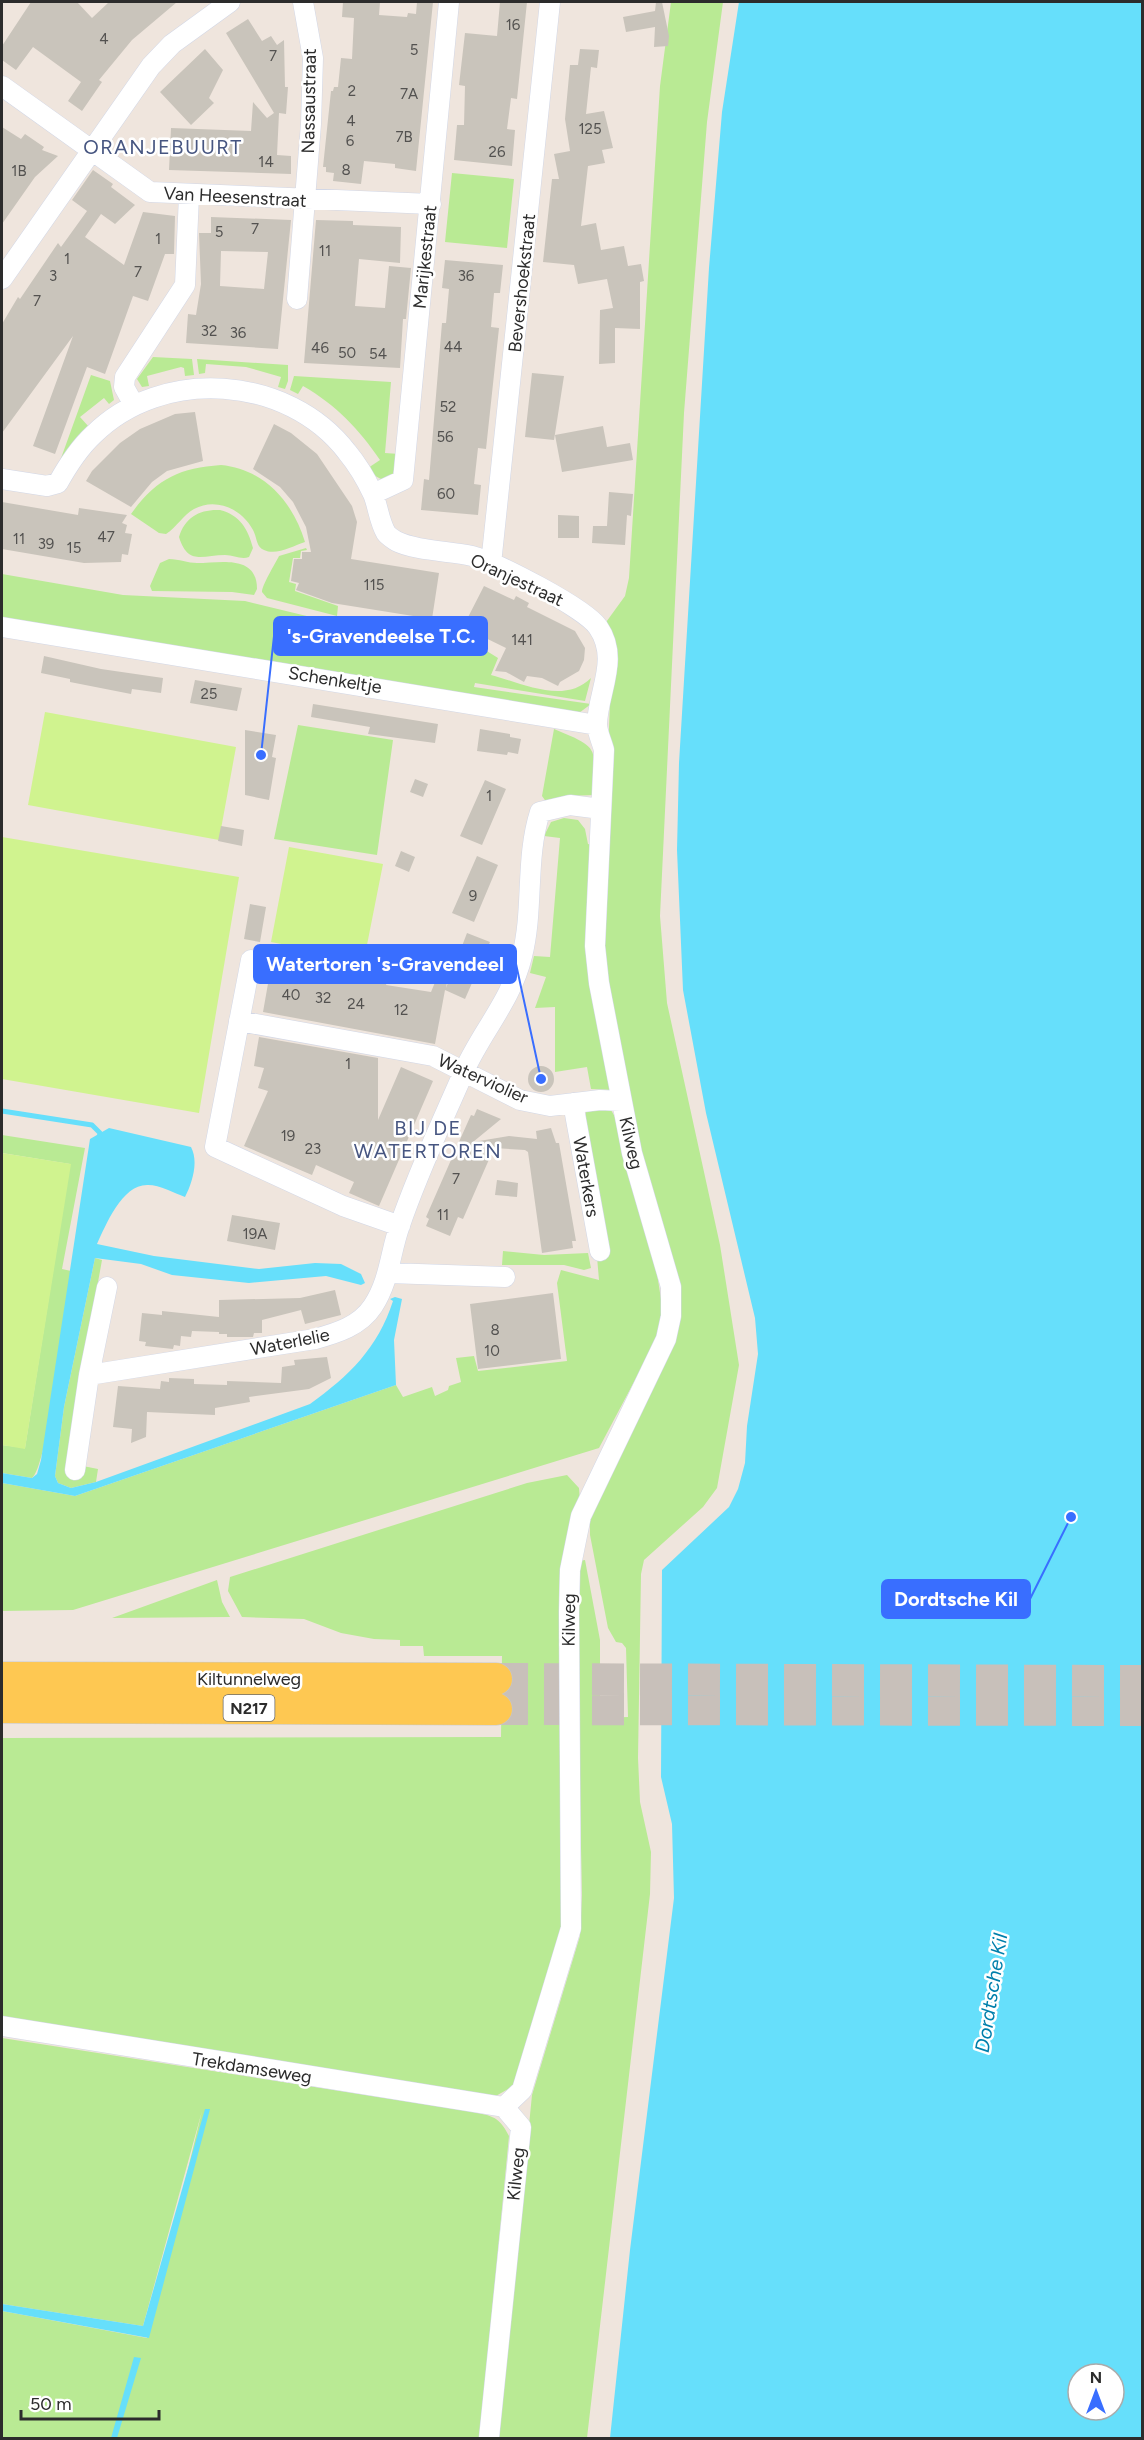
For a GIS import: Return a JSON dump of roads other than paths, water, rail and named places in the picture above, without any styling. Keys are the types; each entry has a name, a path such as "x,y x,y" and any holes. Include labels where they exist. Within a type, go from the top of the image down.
{"main road":[{"name":"Kiltunnelweg","path":"2,1678 496,1694 2,1707"}],"street":[{"path":"2,279 90,151 165,51 199,22 230,2"},
{"name":"Nassaustraat","path":"297,299 312,124 313,57 303,2"},
{"name":"Marijkestraat","path":"373,494 403,480 449,2"},
{"name":"Bevershoekstraat","path":"491,564 550,2"},
{"name":"Van Heesenstraat","path":"2,86 150,192 189,196 431,204"},
{"path":"134,405 124,387 125,377 184,285 189,196"},
{"name":"Oranjestraat","path":"2,479 47,486 58,483 72,459 94,434 134,405 182,390 223,386 282,402 310,417 330,433 346,451 373,494 387,535 398,542 474,557 491,564 581,611 599,628"},
{"name":"Schenkeltje","path":"2,627 597,725"},
{"name":"Kilweg","path":"489,2439 521,2127 504,2107 522,2090 571,1928 570,1570 580,1516 666,1339 671,1316 671,1287 632,1153 599,983 596,946 604,750 597,725 606,685 607,650 599,628"},
{"path":"465,1071 477,1044 514,986 523,955 533,833 540,812 570,805 601,808"},
{"path":"251,960 215,1147 343,1206 400,1226"},
{"name":"Waterviolier","path":"239,1021 433,1056 520,1100 550,1106 622,1101"},
{"name":"Waterlelie","path":"89,1375 202,1358 339,1332 354,1324 372,1307 389,1273 400,1226 465,1071"},
{"name":"Waterkers","path":"573,1103 600,1251"},
{"path":"389,1273 505,1277"},
{"path":"75,1470 89,1375 107,1287"},
{"name":"Trekdamseweg","path":"2,2026 504,2107"}],"water":[{"path":"739,2 1142,2 1142,2438 610,2438 630,2250 674,1898 672,1824 661,1777 662,1570 729,1507 738,1489 745,1463 747,1426 758,1354 755,1318 706,1113 683,990 677,850 679,763 709,268 722,112"},
{"path":"109,1128 191,1147 194,1166 185,1197 153,1185 139,1186 130,1191 116,1207 97,1244 154,1256 259,1269 315,1263 341,1264 361,1274 365,1283 361,1285 326,1276 249,1283 172,1275 141,1264 95,1258 64,1407 55,1476 58,1483 71,1488 96,1482 310,1404 337,1383 360,1360 379,1333 393,1301 390,1299 395,1297 402,1299 394,1340 396,1385 75,1496 2,1483 2,1473 32,1478 37,1474 90,1139"},
{"path":"205,2109 210,2109 149,2338 2,2311 2,2304 143,2326"},
{"path":"134,2357 141,2358 117,2438 111,2438"}],"waterway":[{"path":"2,1111 92,1125 100,1133 99,1139"}],"tunnel":[{"path":"496,1679 1142,1681"},
{"path":"496,1709 1142,1710"}],"place":[{"name":"'s-Gravendeelse T.C.","path":"261,755"},
{"name":"Watertoren 's-Gravendeel","path":"541,1079"},
{"name":"Dordtsche Kil","path":"1071,1517"}],"district":[{"name":"ORANJEBUURT","path":"163,147"},
{"name":"BIJ DE WATERTOREN","path":"428,1140"}]}
